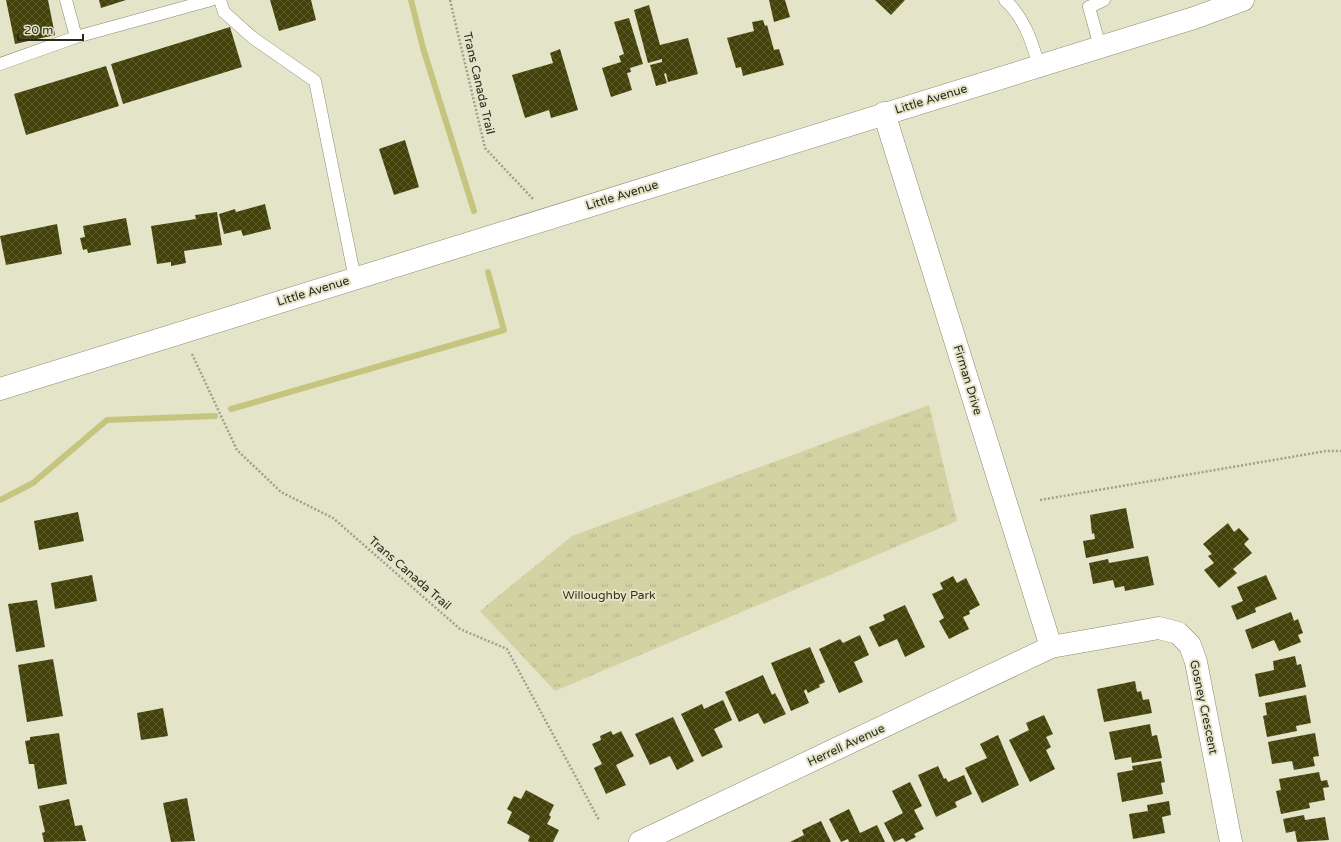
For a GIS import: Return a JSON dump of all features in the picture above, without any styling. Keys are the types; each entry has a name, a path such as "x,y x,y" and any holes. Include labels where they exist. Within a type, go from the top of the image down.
{"street":[{"name":"Little Avenue","path":"0,389 884,113 1194,18 1243,0"},
{"name":"Firman Drive","path":"884,113 1051,647"},
{"name":"Gosney Crescent","path":"1051,647 1159,628 1178,633 1190,645 1196,662 1231,842"},
{"name":"Herrell Avenue","path":"640,842 1051,647"}],"lane":[{"path":"66,0 76,37"},
{"path":"0,64 76,37 211,0"},
{"path":"220,0 224,12 253,38 315,81 355,278"},
{"path":"1005,0 1019,16 1026,29 1040,66"},
{"path":"1100,47 1085,4 1104,0"}],"path":[{"name":"Trans Canada Trail","path":"450,0 485,148 533,199"},
{"name":"Trans Canada Trail","path":"192,354 237,450 281,492 333,518 460,629 507,649 599,820"},
{"path":"1040,500 1326,450 1341,451"}],"green space":[{"name":"Willoughby Park","path":"929,405 957,521 555,691 480,611 572,536"}],"building":[{"path":"6,0 48,0 55,35 15,44"},
{"path":"99,0 126,0 101,8"},
{"path":"270,0 311,0 316,20 279,31"},
{"path":"769,0 785,0 790,17 774,22"},
{"path":"875,0 905,0 891,15"},
{"path":"649,5 660,45 688,38 698,74 668,82 666,73 664,74 667,83 656,86 650,65 662,62 662,59 648,63 634,10"},
{"path":"629,18 643,64 630,68 631,72 627,73 632,90 611,97 602,68 621,62 619,56 624,54 614,22"},
{"path":"763,20 765,26 767,25 774,50 779,49 784,65 743,76 741,67 736,68 727,38 754,31 752,22"},
{"path":"230,27 242,67 123,104 111,64"},
{"path":"560,49 578,110 551,118 549,110 525,118 512,75 553,63 550,53"},
{"path":"106,66 119,106 26,135 14,94"},
{"path":"405,140 419,187 394,195 379,149"},
{"path":"265,204 271,229 243,236 241,230 224,234 219,214 235,209 236,212"},
{"path":"217,212 222,245 184,251 186,263 171,266 171,262 157,264 151,226 196,219 195,215"},
{"path":"126,218 131,245 88,253 87,249 83,250 80,238 85,237 83,226"},
{"path":"57,224 62,254 6,265 0,236"},
{"path":"1126,508 1134,548 1086,558 1083,541 1095,539 1094,533 1092,534 1090,515"},
{"path":"78,512 84,541 39,550 34,521"},
{"path":"1228,523 1234,532 1239,528 1249,539 1244,544 1252,553 1233,569 1237,573 1219,588 1204,570 1214,563 1208,556 1212,554 1203,544"},
{"path":"1148,556 1154,585 1125,591 1124,586 1115,588 1113,580 1093,584 1089,563 1108,559 1109,563"},
{"path":"92,575 97,601 55,609 51,583"},
{"path":"1266,575 1277,599 1255,608 1256,612 1237,620 1231,606 1243,601 1237,587"},
{"path":"953,576 957,583 966,578 980,605 969,611 970,614 963,617 969,629 949,639 939,621 944,618 932,594 943,589 940,583"},
{"path":"37,600 45,647 16,652 8,604"},
{"path":"905,605 925,647 905,657 897,639 879,647 869,627 885,620 883,615"},
{"path":"1291,612 1294,621 1298,619 1303,633 1298,635 1301,642 1279,651 1274,640 1252,649 1245,630"},
{"path":"860,635 869,655 854,662 863,682 839,693 819,649 840,639 843,643"},
{"path":"810,647 825,682 819,685 820,687 808,693 806,689 804,691 809,703 791,711 771,663"},
{"path":"1295,656 1297,665 1301,664 1306,687 1259,697 1255,674 1274,670 1273,661"},
{"path":"53,659 63,716 27,722 18,665"},
{"path":"763,675 772,695 775,693 786,714 764,724 758,713 739,722 725,692"},
{"path":"1135,681 1137,692 1141,691 1143,700 1149,699 1152,713 1104,722 1097,689"},
{"path":"1306,695 1311,723 1296,726 1297,731 1267,737 1263,716 1267,715 1265,703"},
{"path":"723,700 732,720 714,729 723,747 702,757 681,714 702,704 704,709"},
{"path":"163,708 168,736 141,740 137,713"},
{"path":"1044,715 1053,734 1046,737 1051,747 1046,750 1055,769 1030,782 1009,740 1029,730 1026,723"},
{"path":"673,717 694,761 677,770 670,756 650,765 635,734"},
{"path":"1150,724 1152,736 1157,735 1162,758 1132,763 1131,757 1115,760 1109,732"},
{"path":"611,731 613,735 621,731 634,756 616,765 626,785 606,794 594,768 602,764 592,744 601,740 600,736"},
{"path":"59,733 67,784 38,789 34,764 29,764 25,741 30,740 30,737"},
{"path":"1315,733 1319,756 1313,757 1315,766 1294,770 1292,761 1272,764 1268,742"},
{"path":"998,735 1019,785 982,803 965,768 987,758 980,744"},
{"path":"1161,761 1165,782 1161,783 1163,794 1122,802 1117,773 1133,770 1132,766"},
{"path":"938,766 944,779 946,778 948,782 964,775 972,794 955,802 957,807 936,817 918,775"},
{"path":"1319,772 1321,781 1327,780 1329,787 1323,788 1325,800 1309,803 1310,808 1281,814 1276,791 1281,790 1279,779"},
{"path":"910,782 922,806 914,810 924,829 914,834 916,837 906,842 903,838 894,842 884,823 903,813 892,791"},
{"path":"526,790 554,805 549,815 551,817 547,824 559,830 553,842 530,842 528,841 530,836 507,823 512,812 507,809 514,796 521,799"},
{"path":"187,798 195,841 171,842 163,803"},
{"path":"69,799 75,826 82,825 86,841 44,842 42,833 45,832 39,806"},
{"path":"1169,801 1171,815 1162,817 1165,833 1133,839 1129,814 1148,811 1147,805"},
{"path":"849,809 860,833 877,825 885,842 849,842 848,839 841,842 829,819"},
{"path":"1304,815 1305,820 1325,817 1329,840 1297,842 1295,831 1286,833 1283,819"},
{"path":"821,821 831,842 790,842 804,835 802,830"}],"waterway":[{"path":"411,0 423,48 474,211"},
{"path":"231,409 504,330 488,272"},
{"path":"0,500 33,483 107,420 215,416"}]}
